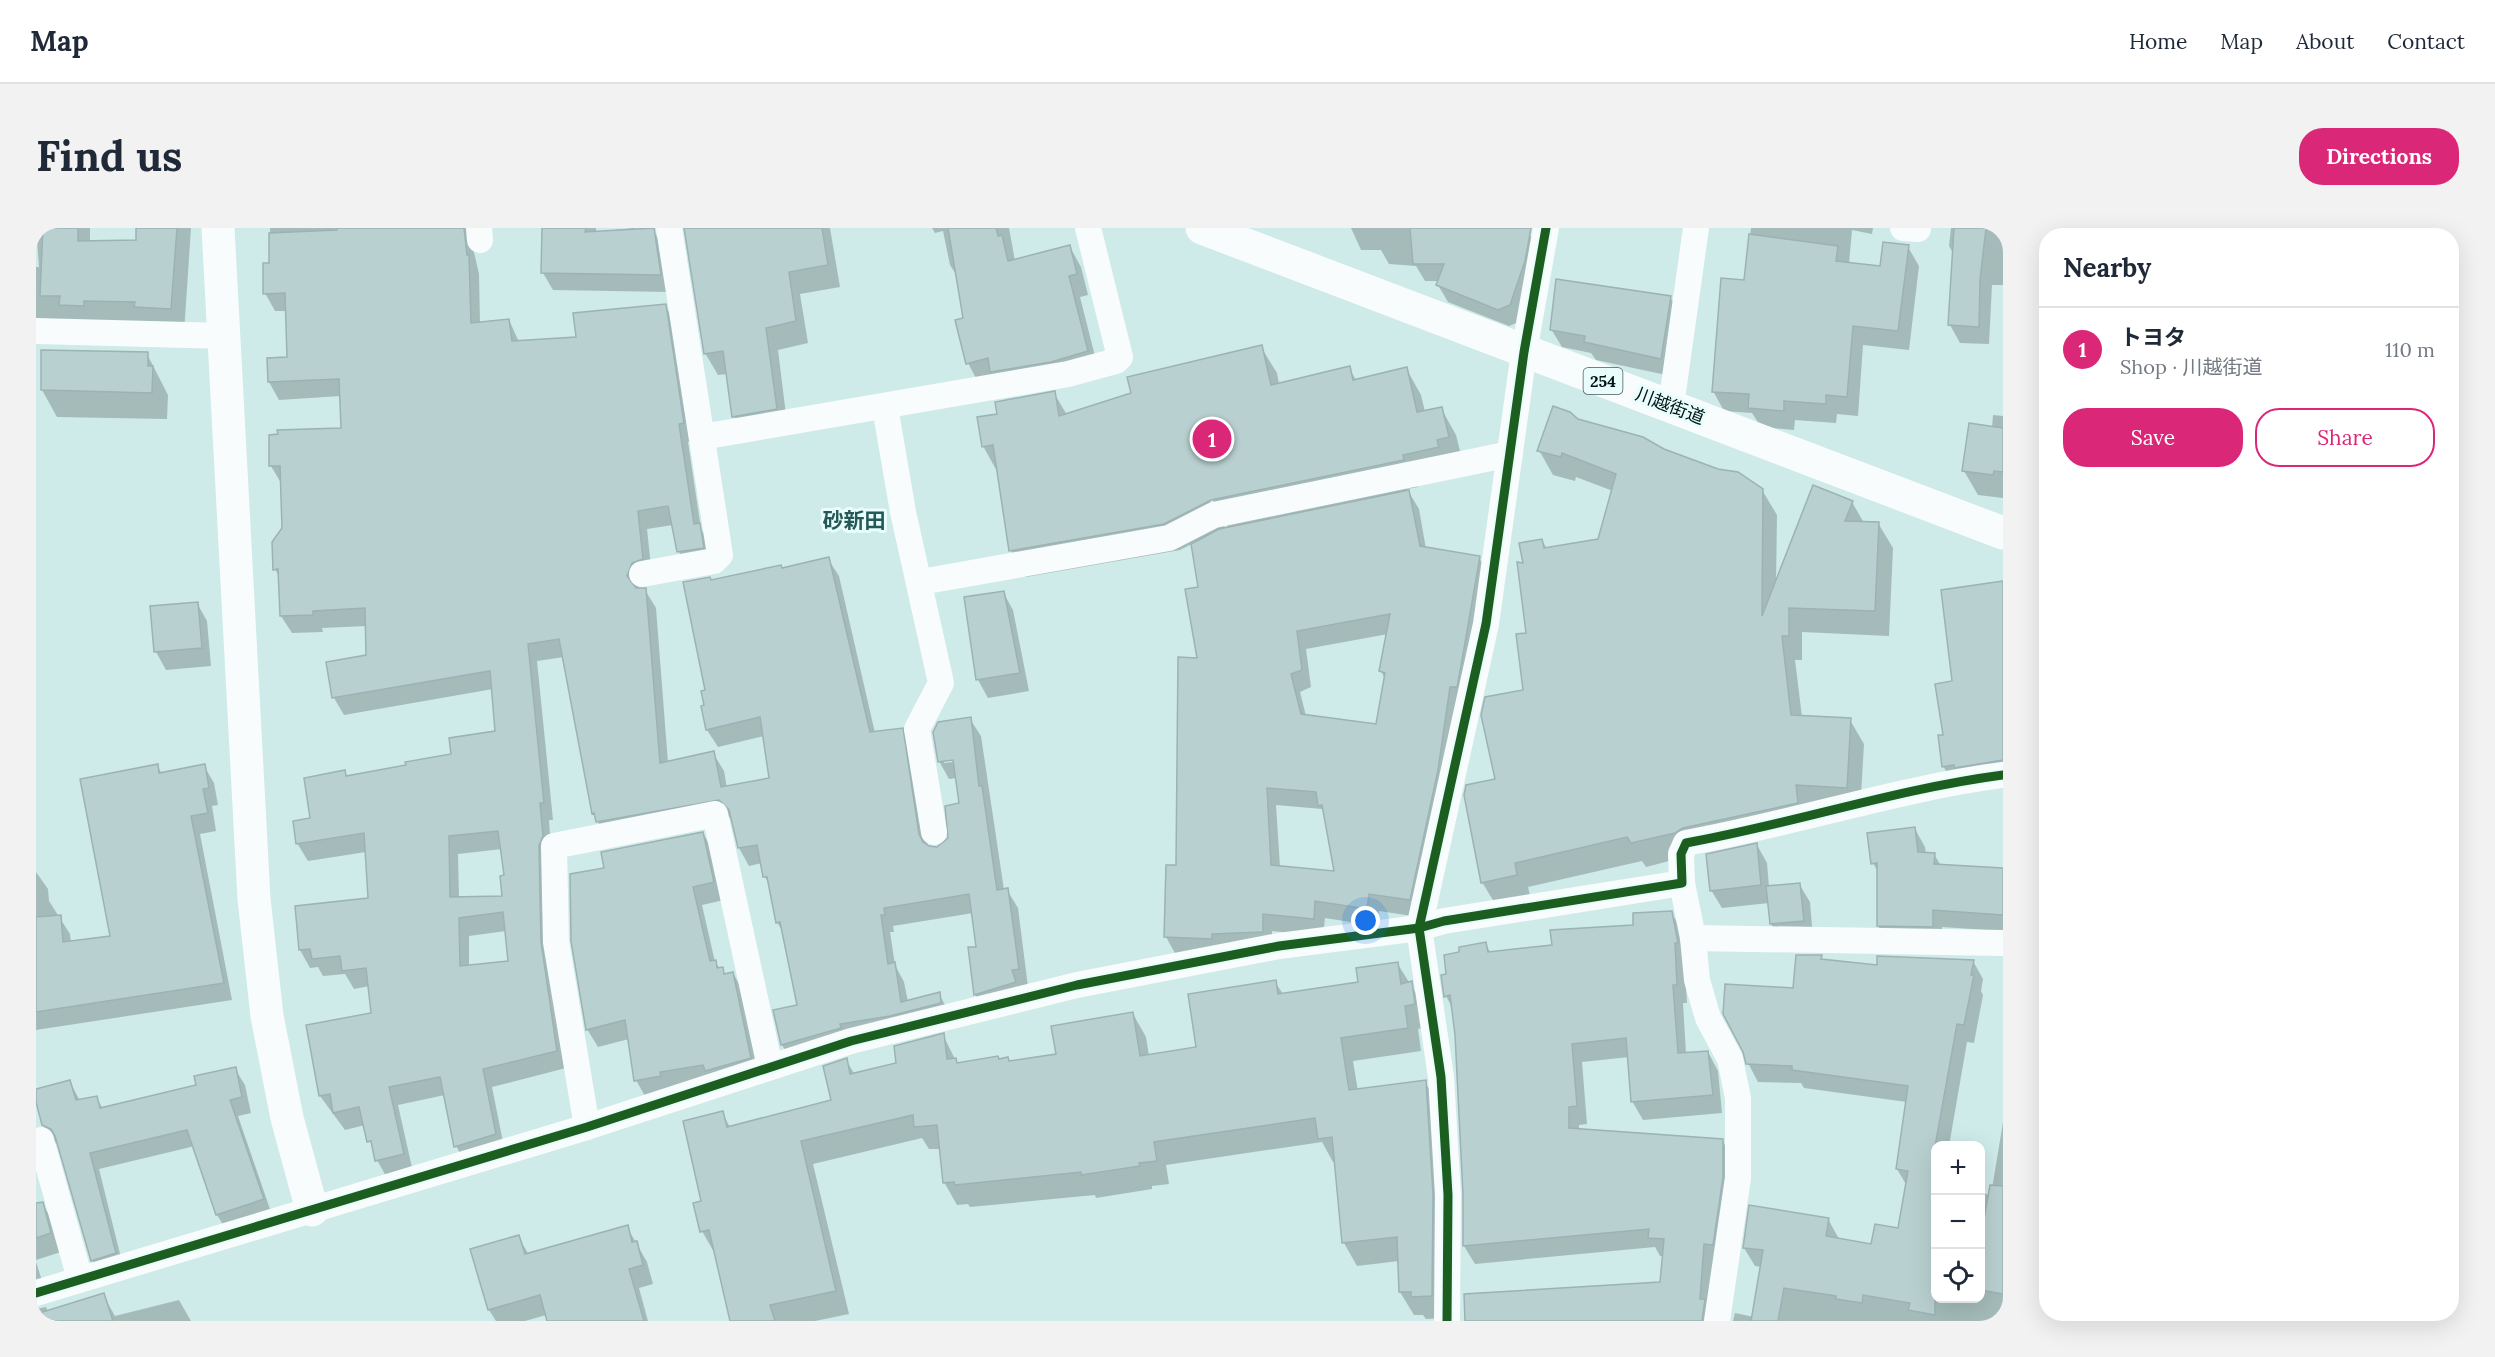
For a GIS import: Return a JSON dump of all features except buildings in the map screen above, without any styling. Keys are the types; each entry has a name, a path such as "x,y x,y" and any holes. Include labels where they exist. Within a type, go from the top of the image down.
{"main road":[{"path":"218,228 226,336 254,899 267,1016 287,1118 312,1210"},
{"name":"川越街道","path":"1202,228 2003,533"}],"street":[{"path":"642,574 714,561 720,555 669,228"},
{"path":"702,437 1068,374 1116,361 1120,357 1088,228"},
{"path":"1447,1321 1448,1195 1441,1077 1419,928 1486,624 1524,352 1546,228"},
{"path":"1671,406 1696,228"},
{"path":"36,331 226,336"},
{"path":"885,407 903,512 921,582 941,683 916,729 934,832"},
{"path":"921,582 1169,538 1214,515 1510,454"},
{"path":"1717,1321 1738,1178 1738,1098 1730,1059 1708,1018 1697,981 1693,938 1682,883 1680,854 1686,843 1728,836 1871,800 2003,775"},
{"path":"586,1127 556,942 554,846 715,814 770,1067"},
{"path":"36,1293 586,1127 851,1041 1077,985 1279,946 1419,928 1443,921 1682,883"},
{"path":"1693,938 2003,944"},
{"path":"41,1140 45,1189 80,1279"}],"cycle path":[{"path":"1447,1321 1448,1195 1441,1077 1419,928 1486,624 1524,352 1546,228"},
{"path":"36,1293 587,1127 851,1041 1077,985 1279,946 1419,928 1444,921 1682,883 1681,854 1686,843 1923,789 2003,775"}],"place":[{"name":"トヨタ","path":"1212,439"}],"district":[{"name":"砂新田","path":"854,521"}]}
